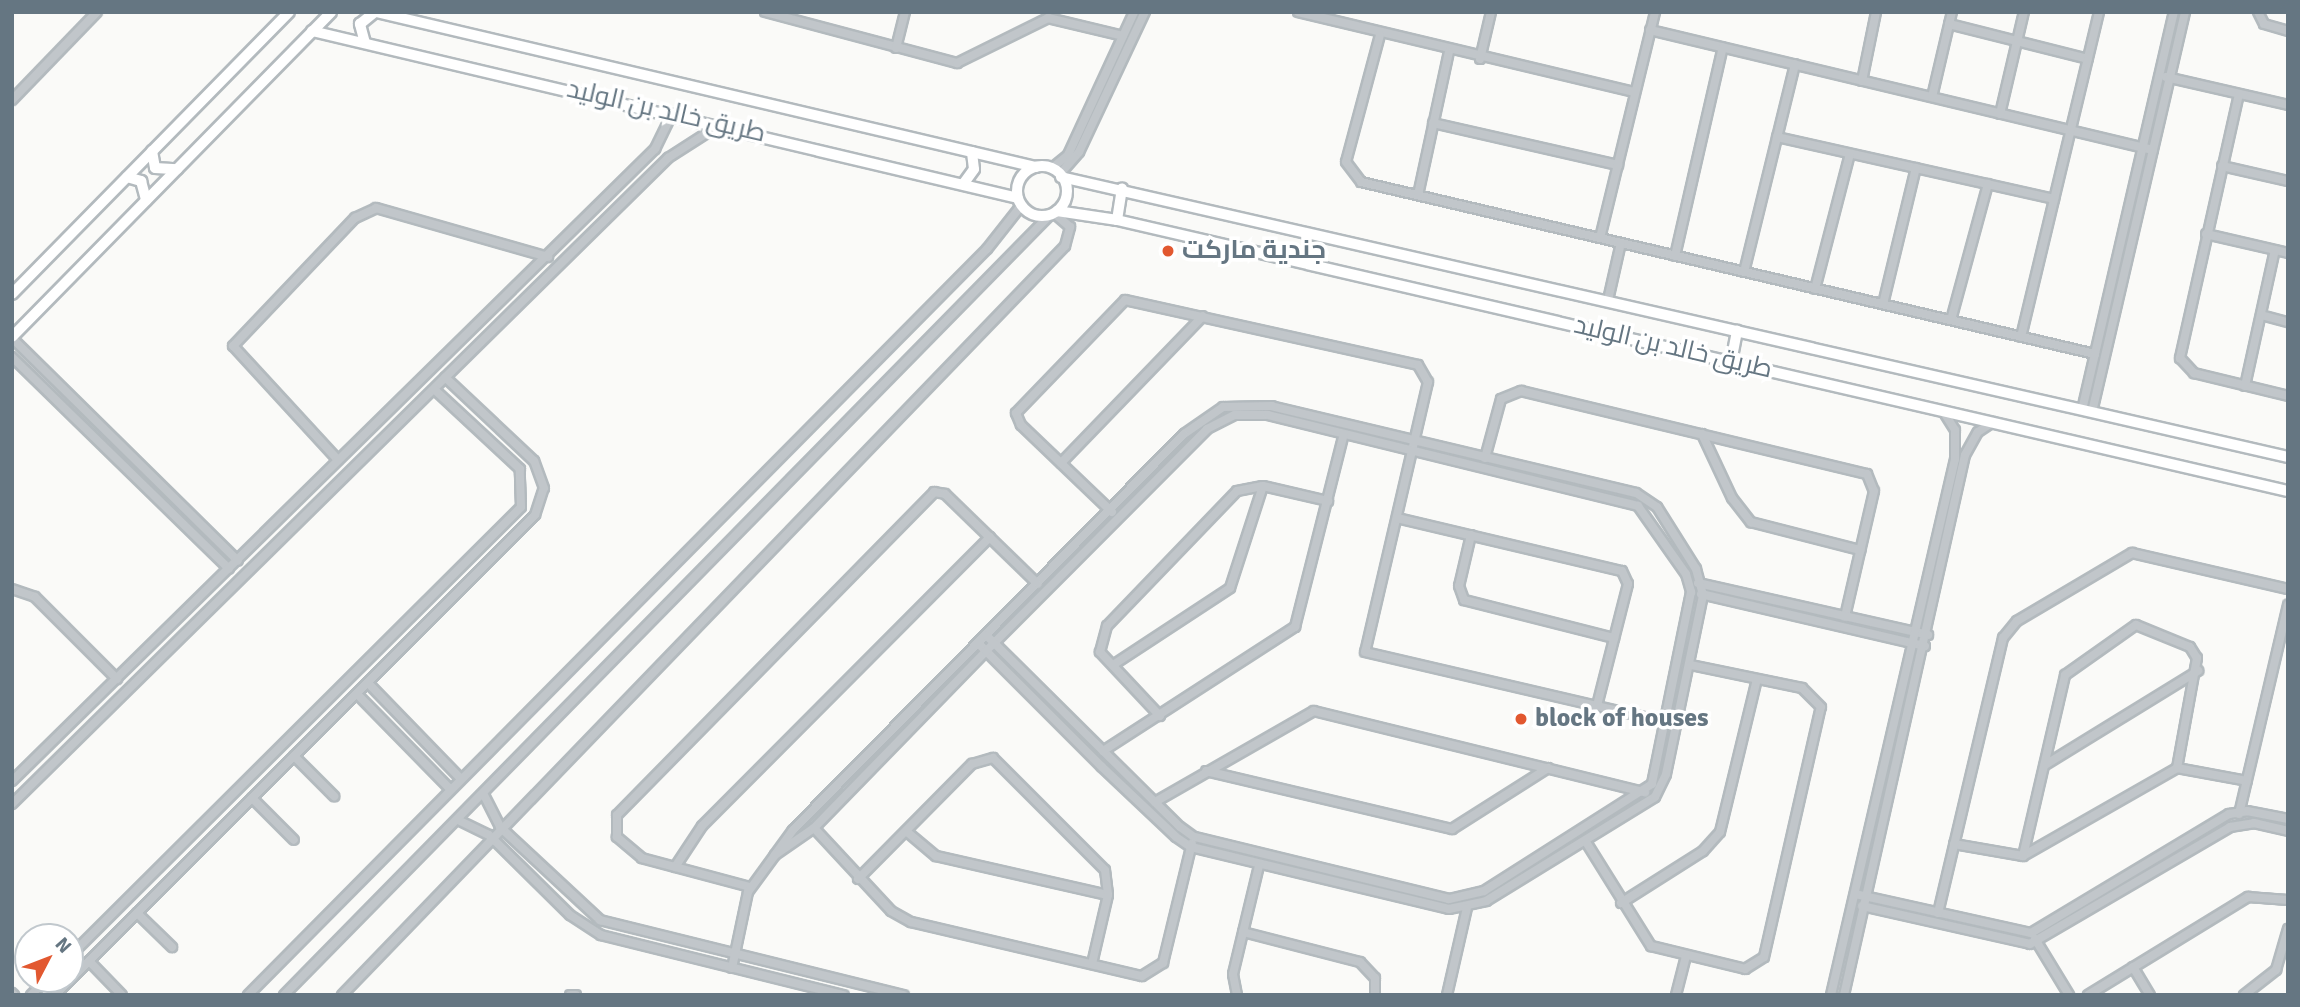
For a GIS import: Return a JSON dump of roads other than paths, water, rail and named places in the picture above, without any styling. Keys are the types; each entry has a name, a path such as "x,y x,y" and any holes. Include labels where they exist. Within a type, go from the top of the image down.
{"street":[{"path":"12,100 97,12"},
{"path":"12,294 289,12"},
{"path":"237,561 12,337 331,12"},
{"path":"365,43 360,24 375,12"},
{"name":"طريق خالد بن الوليد","path":"375,12 1035,167"},
{"path":"765,12 896,48 964,63 1048,18 1124,36"},
{"path":"896,48 905,12"},
{"path":"1058,173 1069,155 1134,12"},
{"path":"1058,173 1079,152 1145,12"},
{"path":"1298,12 1323,16 1380,35 1449,52 1635,92"},
{"path":"1480,59 1490,12"},
{"path":"1600,238 1655,12"},
{"path":"1862,81 1876,12"},
{"path":"1932,97 1952,12"},
{"path":"2000,114 2024,12"},
{"path":"2021,337 2099,12"},
{"path":"2087,411 2095,354 2174,12"},
{"path":"2087,411 2185,12"},
{"path":"2258,12 2263,24 2288,31"},
{"path":"1949,24 2088,59"},
{"path":"1650,30 2153,150"},
{"name":"طريق خالد بن الوليد","path":"312,31 964,183 1019,202"},
{"path":"1380,35 1348,169 1361,182 2095,354"},
{"path":"1675,256 1723,47"},
{"path":"1418,195 1449,52"},
{"path":"1744,272 1795,64"},
{"path":"2160,75 2288,105"},
{"path":"2239,94 2180,358 2194,373 2288,396"},
{"path":"12,781 655,149 672,114"},
{"path":"1433,123 1618,165"},
{"path":"12,804 634,191 692,138 720,125"},
{"path":"1777,137 2054,199"},
{"path":"152,151 155,168 177,169"},
{"path":"964,183 974,169 972,152"},
{"path":"1815,289 1850,154"},
{"path":"2222,166 2288,181"},
{"path":"248,995 460,778 987,249 1019,202 1018,182 1035,167 1058,173 1067,191 1054,213 285,995"},
{"path":"1883,304 1916,168"},
{"name":"طريق خالد بن الوليد","path":"1058,173 2288,457"},
{"path":"127,177 141,181 146,200"},
{"path":"624,180 634,191"},
{"path":"1951,320 1988,184"},
{"path":"1117,220 1122,188"},
{"path":"342,995 500,827 1065,246 1070,227 1054,213 1034,215 1019,202"},
{"path":"338,460 233,346 355,218 376,208 548,257"},
{"name":"طريق خالد بن الوليد","path":"1054,213 1117,220 2288,491"},
{"path":"2206,234 2288,253"},
{"path":"1608,300 1622,243"},
{"path":"2245,386 2275,250"},
{"path":"1118,518 1061,463 1016,413 1059,363 1125,300 1418,365 1428,382 1366,652 1677,725"},
{"path":"2260,315 2288,322"},
{"path":"1061,463 1203,316"},
{"path":"1731,362 1737,331"},
{"path":"12,357 229,569"},
{"path":"55,995 535,515 544,488 534,461 446,377"},
{"path":"84,942 512,519 525,494 520,469 434,389"},
{"path":"1485,458 1501,400 1513,391 1867,474 1874,491 1845,617"},
{"path":"732,968 750,887 793,830 1198,421 1234,404 1272,406 1644,496 1657,506 1702,584 1703,595 1677,725 1655,797 1526,879 1467,908 1431,907 1191,847 979,644"},
{"path":"1831,995 1956,452 1955,430 1943,411"},
{"path":"775,856 814,828 993,643 1219,421 1255,413 1638,506 1690,582 1691,592 1667,723 1645,792 1484,891 1434,897 1194,837 1155,802 993,643 986,636"},
{"path":"1844,995 1928,635 1965,456 1972,439 1993,422"},
{"path":"1103,751 1290,633 1328,501 1344,434"},
{"path":"1702,434 1732,498 1751,522 1860,550"},
{"path":"1460,462 1462,452"},
{"path":"1160,716 1113,666 1098,642 1107,626 1237,491 1263,486 1328,501"},
{"path":"1113,666 1230,588 1263,486"},
{"path":"750,887 674,867 626,848 615,830 622,809 934,492 945,494 1038,584"},
{"path":"1397,517 1622,571 1628,584 1597,706"},
{"path":"1471,535 1459,586 1464,600 1614,638"},
{"path":"674,867 702,826 990,537"},
{"path":"1938,913 2003,638 2017,621 2132,553 2288,589"},
{"path":"1690,582 1928,635"},
{"path":"12,589 35,597 117,679"},
{"path":"1691,592 1925,646"},
{"path":"436,594 447,604"},
{"path":"2236,824 2288,605"},
{"path":"2023,856 2066,675 2136,625 2190,647 2198,671 2177,768"},
{"path":"1586,842 1621,903 1651,946 1745,969 1764,957 1822,714 1808,691 1691,665"},
{"path":"2045,765 2198,671"},
{"path":"1621,903 1703,851 1720,832 1757,679"},
{"path":"368,683 460,778"},
{"path":"357,694 450,789"},
{"path":"1155,802 1314,711 1645,792"},
{"path":"294,756 334,796"},
{"path":"858,879 972,764 993,758 1098,858 1108,895 1092,964"},
{"path":"265,763 276,774"},
{"path":"1206,771 1452,829 1548,768"},
{"path":"1954,844 2023,856 2177,768 2247,781"},
{"path":"484,794 500,827 556,882 611,925 904,995"},
{"path":"252,798 294,840"},
{"path":"1855,894 2031,933 2240,811 2288,819"},
{"path":"458,820 492,838 547,892 601,935 841,994 843,980"},
{"path":"1853,904 2037,943 2236,824 2288,831"},
{"path":"814,828 858,879 911,922 1142,976 1160,969 1194,837"},
{"path":"906,831 936,856 1108,895"},
{"path":"1237,995 1232,982 1259,866"},
{"path":"1520,870 1526,879"},
{"path":"547,892 556,882"},
{"path":"2088,995 2248,897 2288,900"},
{"path":"1447,995 1467,908"},
{"path":"138,913 172,947"},
{"path":"2244,995 2276,970 2288,929"},
{"path":"1243,932 1360,962 1375,978 1375,995"},
{"path":"2031,933 2069,995"},
{"path":"1676,995 1686,956"},
{"path":"89,961 122,995"},
{"path":"2133,967 2150,995"},
{"path":"850,995 853,983"},
{"path":"570,995 576,995"}],"place":[{"name":"جندية ماركت","path":"1168,251"},
{"name":"block of houses","path":"1521,719"}]}
